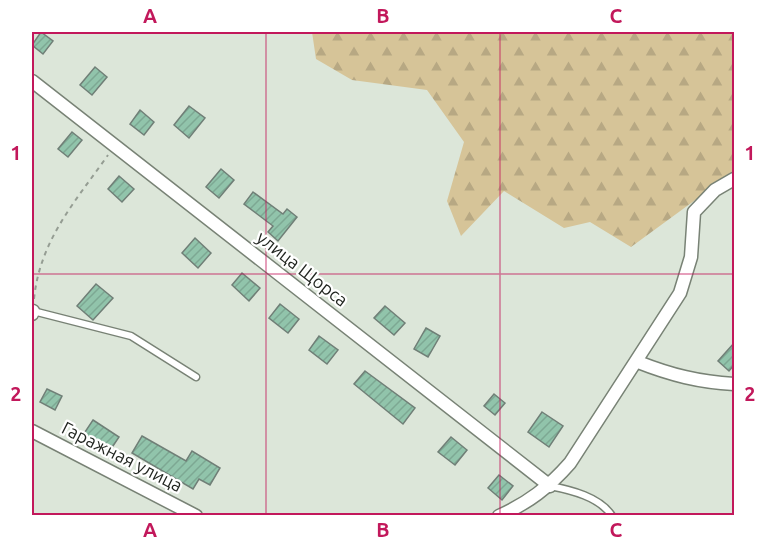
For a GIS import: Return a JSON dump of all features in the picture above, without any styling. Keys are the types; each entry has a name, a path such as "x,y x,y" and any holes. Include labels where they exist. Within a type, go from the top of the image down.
{"street":[{"name":"улица Щорса","path":"32,81 550,486"},
{"path":"499,516 522,506 550,486 570,463 638,362 680,293 691,257 694,212 715,190 735,179"},
{"path":"638,362 669,375 701,382 735,384"},
{"name":"Гаражная улица","path":"32,431 196,516"}],"lane":[{"path":"32,313 131,336 196,377"},
{"path":"550,486 568,490 606,506 612,516"}],"path":[{"path":"32,313 37,273 53,232 114,146"}],"green space":[{"path":"312,32 734,32 734,182 724,179 631,247 590,222 564,228 504,191 461,236 447,201 464,142 427,90 352,80 316,59"}],"building":[{"path":"41,32 53,41 43,54 32,45"},
{"path":"95,67 107,77 92,95 80,85"},
{"path":"189,106 205,118 189,138 174,125"},
{"path":"140,110 154,122 144,135 130,124"},
{"path":"72,132 82,140 68,157 58,149"},
{"path":"221,169 234,180 219,198 206,187"},
{"path":"119,176 134,189 122,202 108,189"},
{"path":"253,192 283,214 287,209 297,217 278,241 268,232 273,226 244,204"},
{"path":"195,238 211,253 198,268 182,253"},
{"path":"242,273 260,288 249,301 232,285"},
{"path":"96,284 113,298 93,320 77,306"},
{"path":"280,304 299,319 288,333 269,318"},
{"path":"385,306 405,323 394,335 374,318"},
{"path":"426,328 440,336 428,357 414,349"},
{"path":"319,336 338,350 327,364 309,350"},
{"path":"735,342 735,364 729,371 718,361"},
{"path":"365,371 415,408 403,424 354,384"},
{"path":"47,389 62,396 55,410 40,402"},
{"path":"494,394 505,403 495,415 484,406"},
{"path":"542,412 563,426 549,447 528,432"},
{"path":"93,420 119,437 109,452 83,435"},
{"path":"142,436 186,461 192,451 220,468 210,485 199,479 193,489 132,453"},
{"path":"451,437 467,450 455,465 438,452"},
{"path":"499,475 513,486 502,500 488,488"}]}
